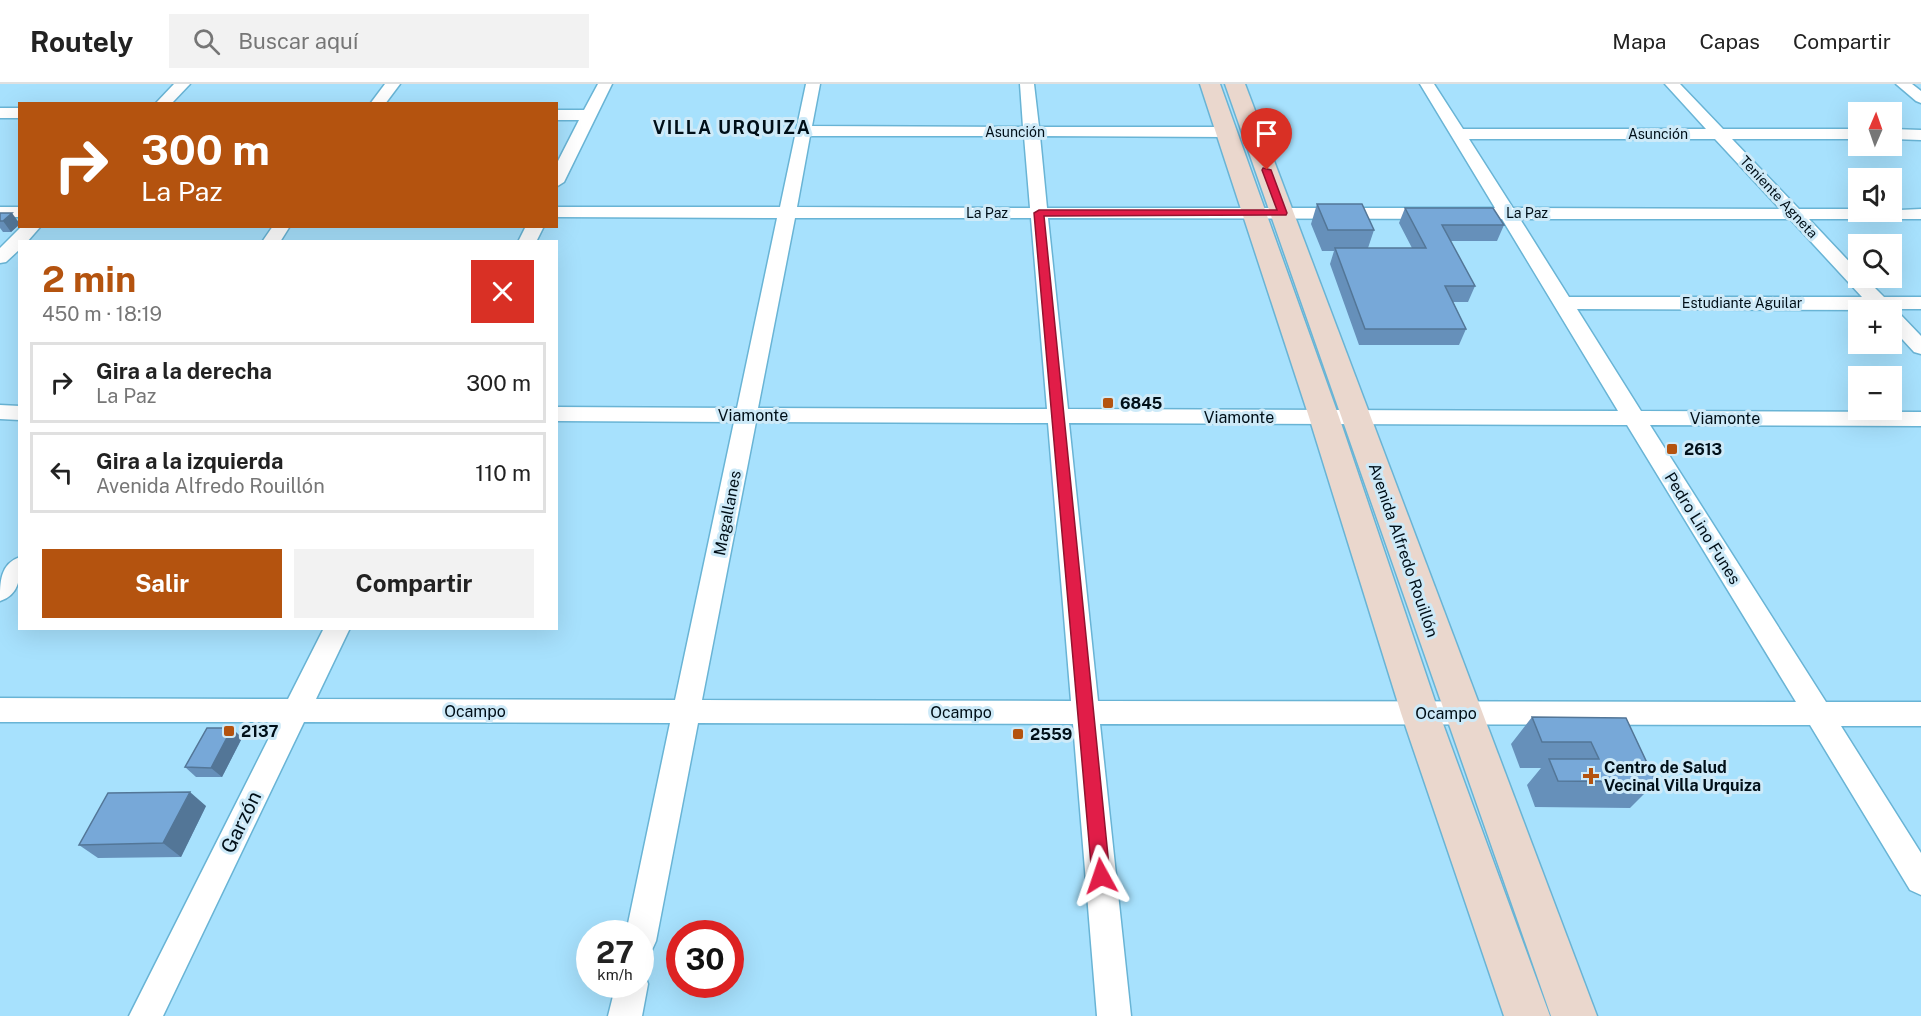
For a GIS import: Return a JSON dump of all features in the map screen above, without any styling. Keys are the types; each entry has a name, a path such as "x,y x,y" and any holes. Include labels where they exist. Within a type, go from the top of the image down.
{"street":[{"path":"164,102 183,84"},
{"path":"379,102 393,84"},
{"path":"558,178 605,84"},
{"name":"Magallanes","path":"644,920 813,84"},
{"path":"1027,84 1114,1016"},
{"name":"Avenida Alfredo Rouillón","path":"1210,84 1324,417 1420,713 1497,924 1527,1016"},
{"name":"Avenida Alfredo Rouillón","path":"1235,84 1574,1016"},
{"name":"Pedro Lino Funes","path":"1427,84 1921,880"},
{"name":"Teniente Agneta","path":"1671,84 1876,300"},
{"path":"1903,84 1921,98"},
{"path":"0,113 18,113"},
{"path":"558,115 590,115"},
{"name":"Asunción","path":"803,131 1226,132"},
{"name":"Asunción","path":"1458,134 1848,134"},
{"path":"1902,135 1921,135"},
{"path":"0,212 18,212"},
{"name":"La Paz","path":"558,212 1921,214"},
{"path":"19,240 31,228"},
{"path":"0,258 18,241"},
{"name":"Estudiante Aguilar","path":"1563,303 1848,309"},
{"name":"Estudiante Aguilar","path":"1902,307 1921,303"},
{"name":"Teniente Agneta","path":"1902,328 1921,348"},
{"path":"0,412 18,412"},
{"name":"Viamonte","path":"558,414 1921,419"},
{"path":"0,591 18,568"},
{"name":"Garzón","path":"146,1016 336,630"},
{"name":"Ocampo","path":"0,710 1921,714"},
{"path":"626,1016 629,998"}],"building":[{"path":"1317,204 1362,204 1374,230 1328,230"},
{"path":"1405,208 1493,208 1504,225 1442,225 1475,286 1445,286 1466,329 1365,329 1335,248 1426,248"},
{"path":"0,213 12,213 0,221"},
{"path":"1532,717 1626,718 1656,782 1558,781 1549,759 1599,759 1591,742 1542,742"},
{"path":"207,728 232,728 211,768 185,767"},
{"path":"190,792 163,843 79,845 108,793"}],"place":[{"name":"6845","path":"1108,403"},
{"name":"2613","path":"1672,449"},
{"name":"2137","path":"229,731"},
{"name":"2559","path":"1018,734"},
{"name":"Centro de Salud Vecinal Villa Urquiza","path":"1591,776"}],"district":[{"name":"VILLA URQUIZA","path":"732,128"}],"route":[{"path":"1101,876 1039,213 1282,213 1267,170"}]}
